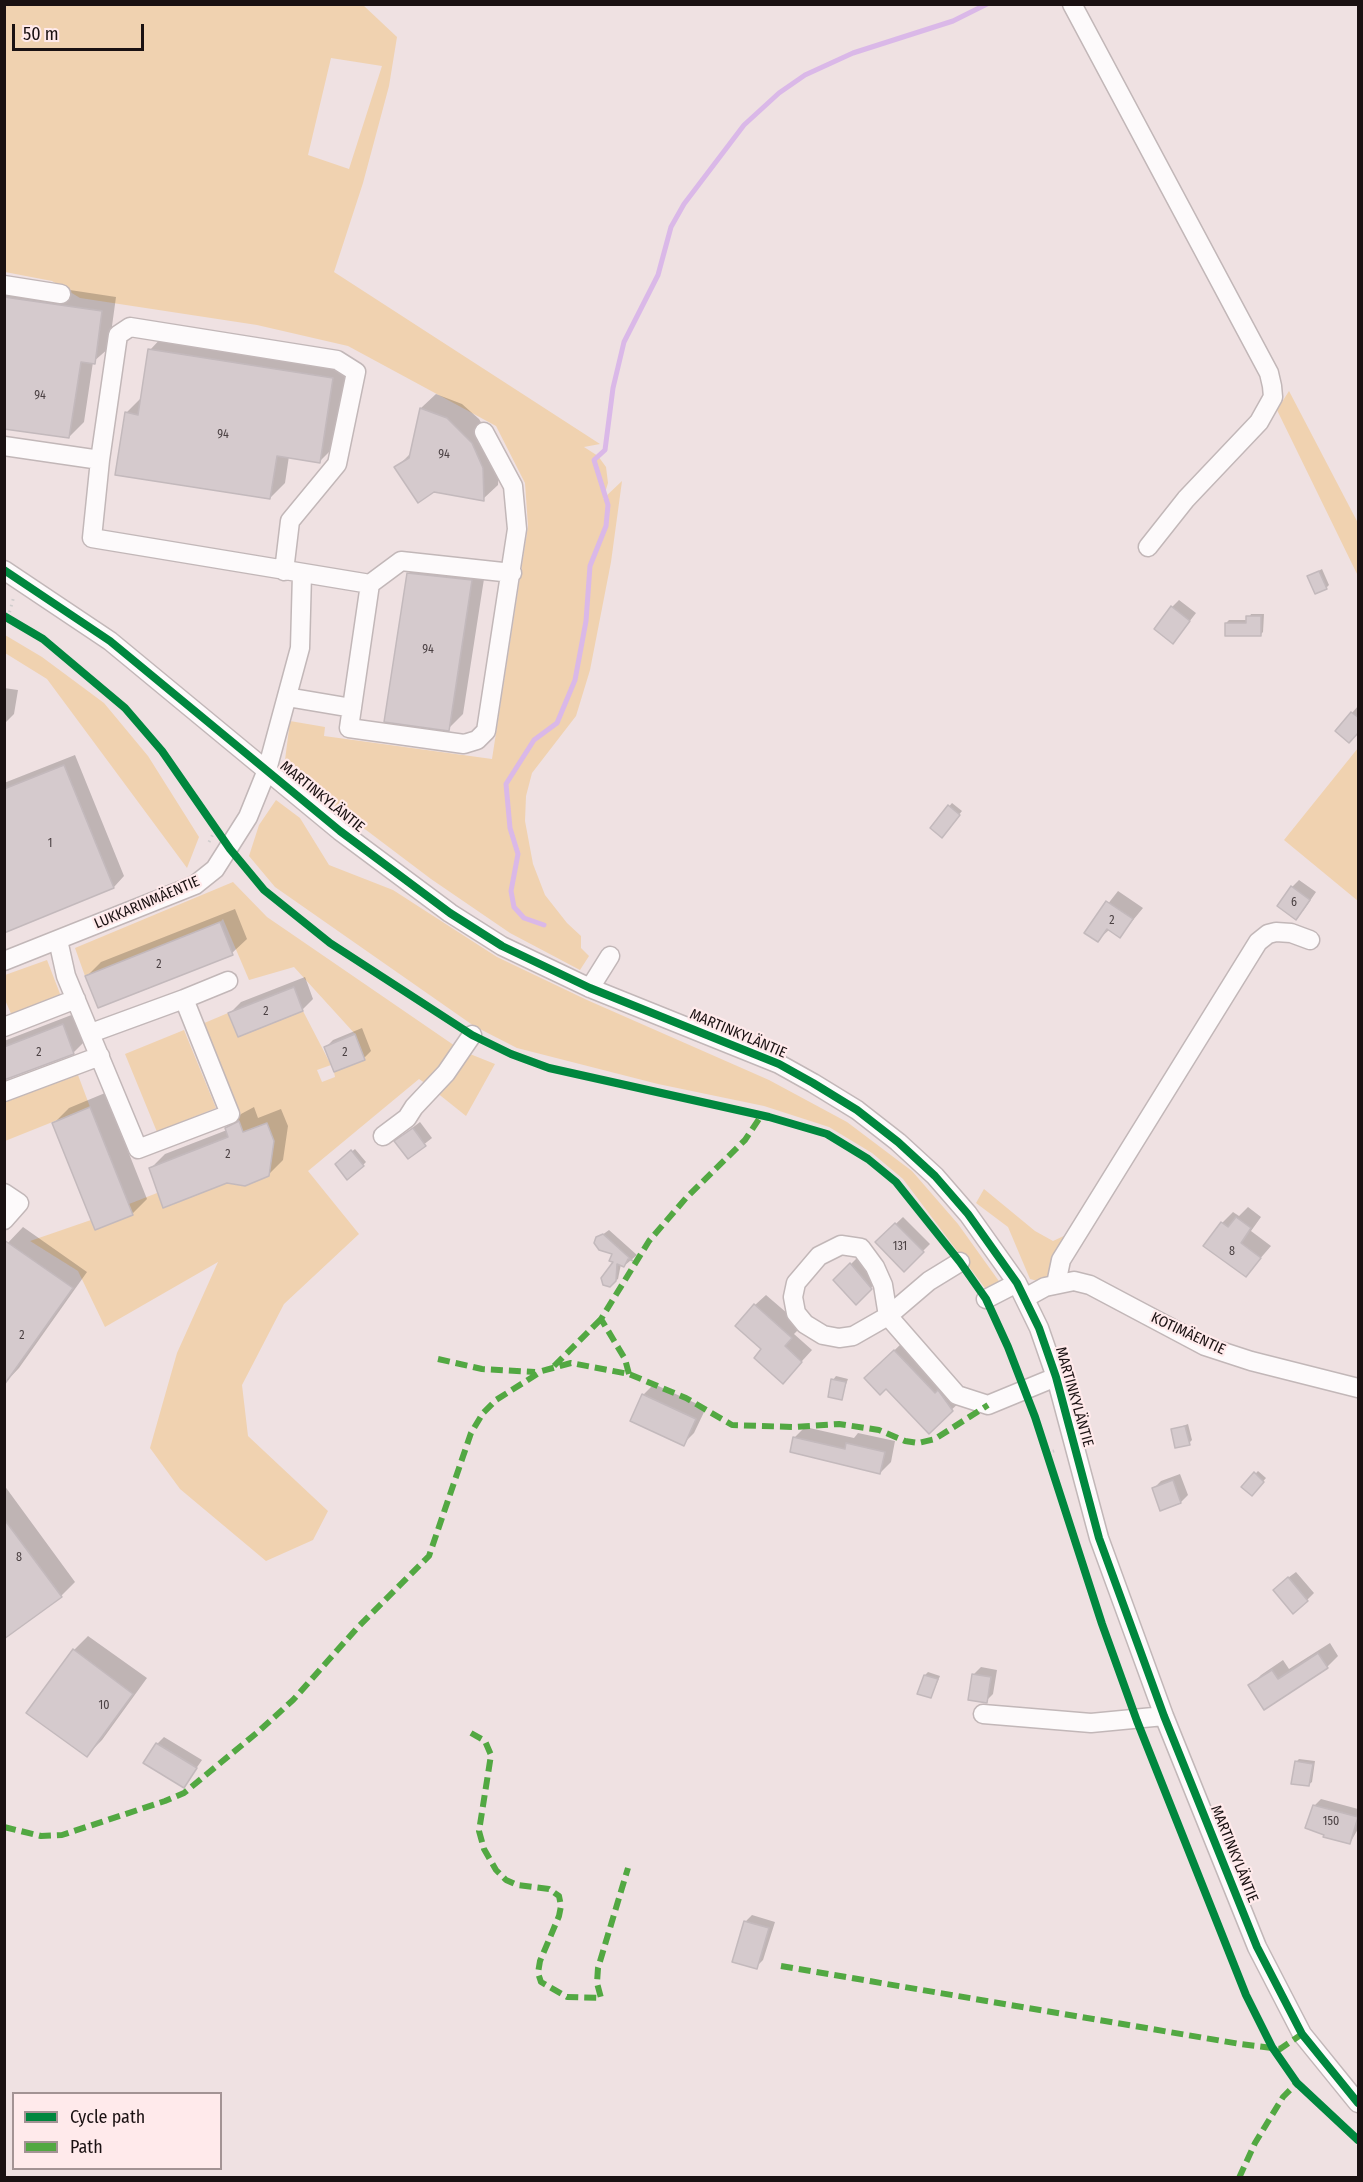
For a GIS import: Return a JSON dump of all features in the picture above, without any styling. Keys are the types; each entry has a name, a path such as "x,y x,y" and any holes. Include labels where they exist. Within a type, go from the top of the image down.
{"street":[{"path":"1072,4 1269,373 1272,386 1273,397 1259,422 1186,499 1148,548"},
{"path":"4,285 61,294"},
{"name":"LUKKARINMÄENTIE","path":"4,960 195,885 215,869 230,849 248,817 267,770 300,648 291,521 336,464 356,372 337,360 130,327 118,335 100,460"},
{"path":"484,432 513,486 517,529 512,573 486,731 477,740 464,744 349,728 370,584 401,561 512,573"},
{"path":"4,446 100,460 92,538 370,584"},
{"name":"MARTINKYLÄNTIE","path":"4,570 110,641 340,831 450,914 502,946 590,988 779,1064 857,1110 935,1176 987,1237 1021,1290 1056,1377 1099,1538 1164,1716 1252,1936 1275,1987 1302,2034 1359,2103"},
{"path":"287,697 352,708"},
{"path":"1056,1284 1060,1260 1258,942 1268,934 1276,932 1291,933 1310,940"},
{"path":"58,940 66,976 138,1149 230,1113 184,999"},
{"path":"590,988 610,956"},
{"path":"91,1033 228,981"},
{"path":"4,1027 76,999"},
{"path":"383,1136 407,1118 414,1107 446,1073 472,1035"},
{"path":"4,1092 100,1056"},
{"path":"4,1193 19,1203 4,1220"},
{"path":"960,1262 929,1281 888,1316 854,1336 839,1338 823,1335 805,1324 796,1313 793,1297 796,1283 819,1256 841,1245 861,1248 875,1267 883,1285 888,1316 957,1395 988,1404 1056,1377"},
{"name":"KOTIMÄENTIE","path":"986,1299 1021,1290 1074,1281 1090,1286 1205,1346 1251,1361 1359,1388"},
{"path":"983,1713 1091,1723 1164,1716"}],"path":[{"path":"7,614 16,623"},
{"path":"212,822 230,849"},
{"path":"1044,1444 1050,1463"},
{"path":"1047,1453 1058,1449"}],"shaded area":[{"path":"4,5 363,5 397,37 389,86 363,183 334,272 600,444 584,447 598,456 606,467 608,483 603,499 622,481 611,562 590,670 576,716 532,773 526,796 525,821 533,864 545,895 567,923 581,936 581,948 589,956 580,970 510,933 431,879 284,768 290,721 325,727 324,736 492,759 528,526 525,483 496,426 348,346 257,325 80,298 52,281 5,272","holes":["331,58 382,66 349,169 308,155"]},
{"path":"1289,391 1358,523 1358,576 1277,410"},
{"path":"5,635 42,657 104,703 148,756 199,837 187,868 47,679 5,653"},
{"path":"1358,748 1358,901 1284,840"},
{"path":"276,800 300,818 329,865 393,890 497,957 587,1000 769,1080 847,1122 912,1171 958,1224 1001,1284 988,1292 903,1179 872,1153 829,1127 764,1106 658,1084 517,1048 474,1026 275,887 249,856 259,825"},
{"path":"233,882 267,917 458,1048 429,1086 419,1079 308,1171 359,1234 284,1304 242,1385 248,1436 328,1511 313,1540 266,1561 180,1489 150,1448 177,1353 218,1262 105,1327 78,1271 30,1241 91,1220 95,1230 129,1204 157,1193 164,1208 231,1181 232,1184 245,1186 269,1176 273,1140 267,1123 243,1132 202,1024 228,1013 238,1037 303,1011 331,1065 317,1070 322,1082 335,1077 334,1072 365,1059 355,1034 294,967 249,980 223,919 85,976 75,948"},
{"path":"47,960 62,999 13,1018 5,1000 5,975"},
{"path":"184,1030 216,1108 157,1132 125,1054"},
{"path":"465,1052 495,1064 466,1116 436,1092"},
{"path":"78,1075 90,1107 5,1141 5,1102"},
{"path":"984,1189 1035,1231 1053,1241 1066,1235 1050,1275 1042,1282 1030,1279 1008,1227 976,1203"}],"building":[{"path":"4,297 102,311 95,364 81,362 69,438 4,429"},
{"path":"148,349 333,378 320,463 277,456 270,499 115,475 125,412 138,415"},
{"path":"420,408 447,418 472,443 483,468 484,501 434,492 418,503 394,467 409,458"},
{"path":"1319,571 1327,589 1315,594 1307,576"},
{"path":"407,573 472,580 449,731 384,722"},
{"path":"1171,606 1190,621 1173,644 1154,629"},
{"path":"1246,616 1261,616 1261,636 1225,636 1225,623 1246,623"},
{"path":"1351,712 1359,718 1359,732 1349,743 1335,731"},
{"path":"64,765 114,888 4,933 4,789"},
{"path":"948,805 960,815 942,838 930,828"},
{"path":"1291,886 1310,900 1296,920 1277,906"},
{"path":"1106,901 1133,919 1120,938 1107,929 1098,942 1084,933"},
{"path":"220,922 233,955 98,1008 85,976"},
{"path":"294,987 303,1011 238,1037 228,1013"},
{"path":"63,1024 74,1054 4,1080 4,1047"},
{"path":"355,1034 365,1060 334,1072 324,1047"},
{"path":"90,1107 133,1215 95,1230 52,1123"},
{"path":"239,1121 243,1132 267,1123 274,1141 269,1176 245,1186 227,1183 163,1208 149,1168 228,1137 225,1128"},
{"path":"413,1128 426,1146 408,1159 394,1141"},
{"path":"351,1150 364,1166 347,1180 335,1164"},
{"path":"1236,1217 1251,1228 1241,1243 1261,1258 1246,1277 1203,1246 1221,1222 1228,1227"},
{"path":"895,1223 924,1252 904,1272 875,1242"},
{"path":"603,1234 633,1261 628,1259 624,1267 617,1264 616,1281 610,1287 603,1285 601,1278 613,1262 609,1261 612,1254 599,1250 594,1243 596,1237"},
{"path":"4,1240 73,1288 4,1385"},
{"path":"850,1263 872,1289 856,1305 833,1280"},
{"path":"754,1304 792,1338 785,1346 802,1362 783,1384 754,1358 761,1349 735,1326"},
{"path":"894,1350 935,1393 938,1390 953,1411 929,1434 886,1389 880,1395 864,1378"},
{"path":"831,1379 846,1382 842,1400 828,1397"},
{"path":"642,1394 696,1419 684,1446 630,1421"},
{"path":"1185,1426 1190,1445 1175,1448 1171,1429"},
{"path":"793,1437 845,1449 846,1443 885,1452 880,1474 790,1452"},
{"path":"1254,1472 1264,1482 1252,1496 1241,1487"},
{"path":"1173,1480 1181,1503 1160,1511 1152,1488"},
{"path":"4,1519 62,1597 4,1639"},
{"path":"1288,1577 1308,1601 1293,1614 1273,1590"},
{"path":"73,1649 133,1694 87,1757 26,1713"},
{"path":"1318,1653 1328,1668 1264,1710 1248,1685 1272,1670 1278,1679"},
{"path":"972,1674 991,1677 987,1703 968,1700"},
{"path":"924,1675 938,1679 931,1698 917,1694"},
{"path":"156,1743 197,1768 184,1788 143,1763"},
{"path":"1295,1761 1313,1764 1309,1786 1291,1784"},
{"path":"1313,1805 1358,1817 1350,1844 1323,1837 1324,1835 1305,1828"},
{"path":"744,1921 769,1928 757,1969 732,1962"}],"waterway":[{"path":"544,925 524,918 514,907 511,891 518,854 510,828 506,784 534,740 557,723 575,680 586,621 590,566 606,526 608,505 594,460 605,450 613,388 624,342 658,275 671,227 684,204 744,125 779,93 805,75 853,53 953,21 987,4"}],"marked path":[{"path":"629,1374 625,1359 601,1319 649,1241 686,1198 745,1140 761,1116"},
{"path":"554,1366 601,1319"},
{"path":"438,1359 482,1369 535,1372"},
{"path":"4,1827 41,1836 62,1835 165,1801 184,1793 259,1731 293,1700 358,1627 429,1556 471,1433 483,1413 496,1400 542,1371 571,1363 629,1374 686,1398 732,1425 793,1427 839,1424 879,1430 905,1441 918,1443 935,1439 988,1405"},
{"path":"471,1733 485,1741 491,1755 479,1831 484,1849 496,1870 506,1880 517,1885 549,1889 559,1896 561,1906 559,1916 540,1961 538,1973 541,1982 567,1997 601,1998 597,1983 598,1968 628,1868"},
{"path":"781,1966 1240,2044 1280,2049 1302,2034"},
{"path":"1239,2178 1255,2143 1283,2097 1297,2083"}],"cycle path":[{"path":"4,570 110,641 340,831 450,913 502,946 590,988 779,1064 857,1110 898,1142 935,1176 968,1214 1017,1283 1039,1328 1056,1377 1099,1538 1164,1716 1257,1947 1302,2034 1358,2103"},
{"path":"4,616 43,639 125,708 162,751 230,849 264,890 330,943 472,1035 511,1054 549,1068 769,1117 827,1134 868,1159 896,1182 960,1262 986,1299 1008,1347 1035,1417 1102,1624 1137,1721 1246,1995 1272,2047 1297,2083 1358,2140"}]}
